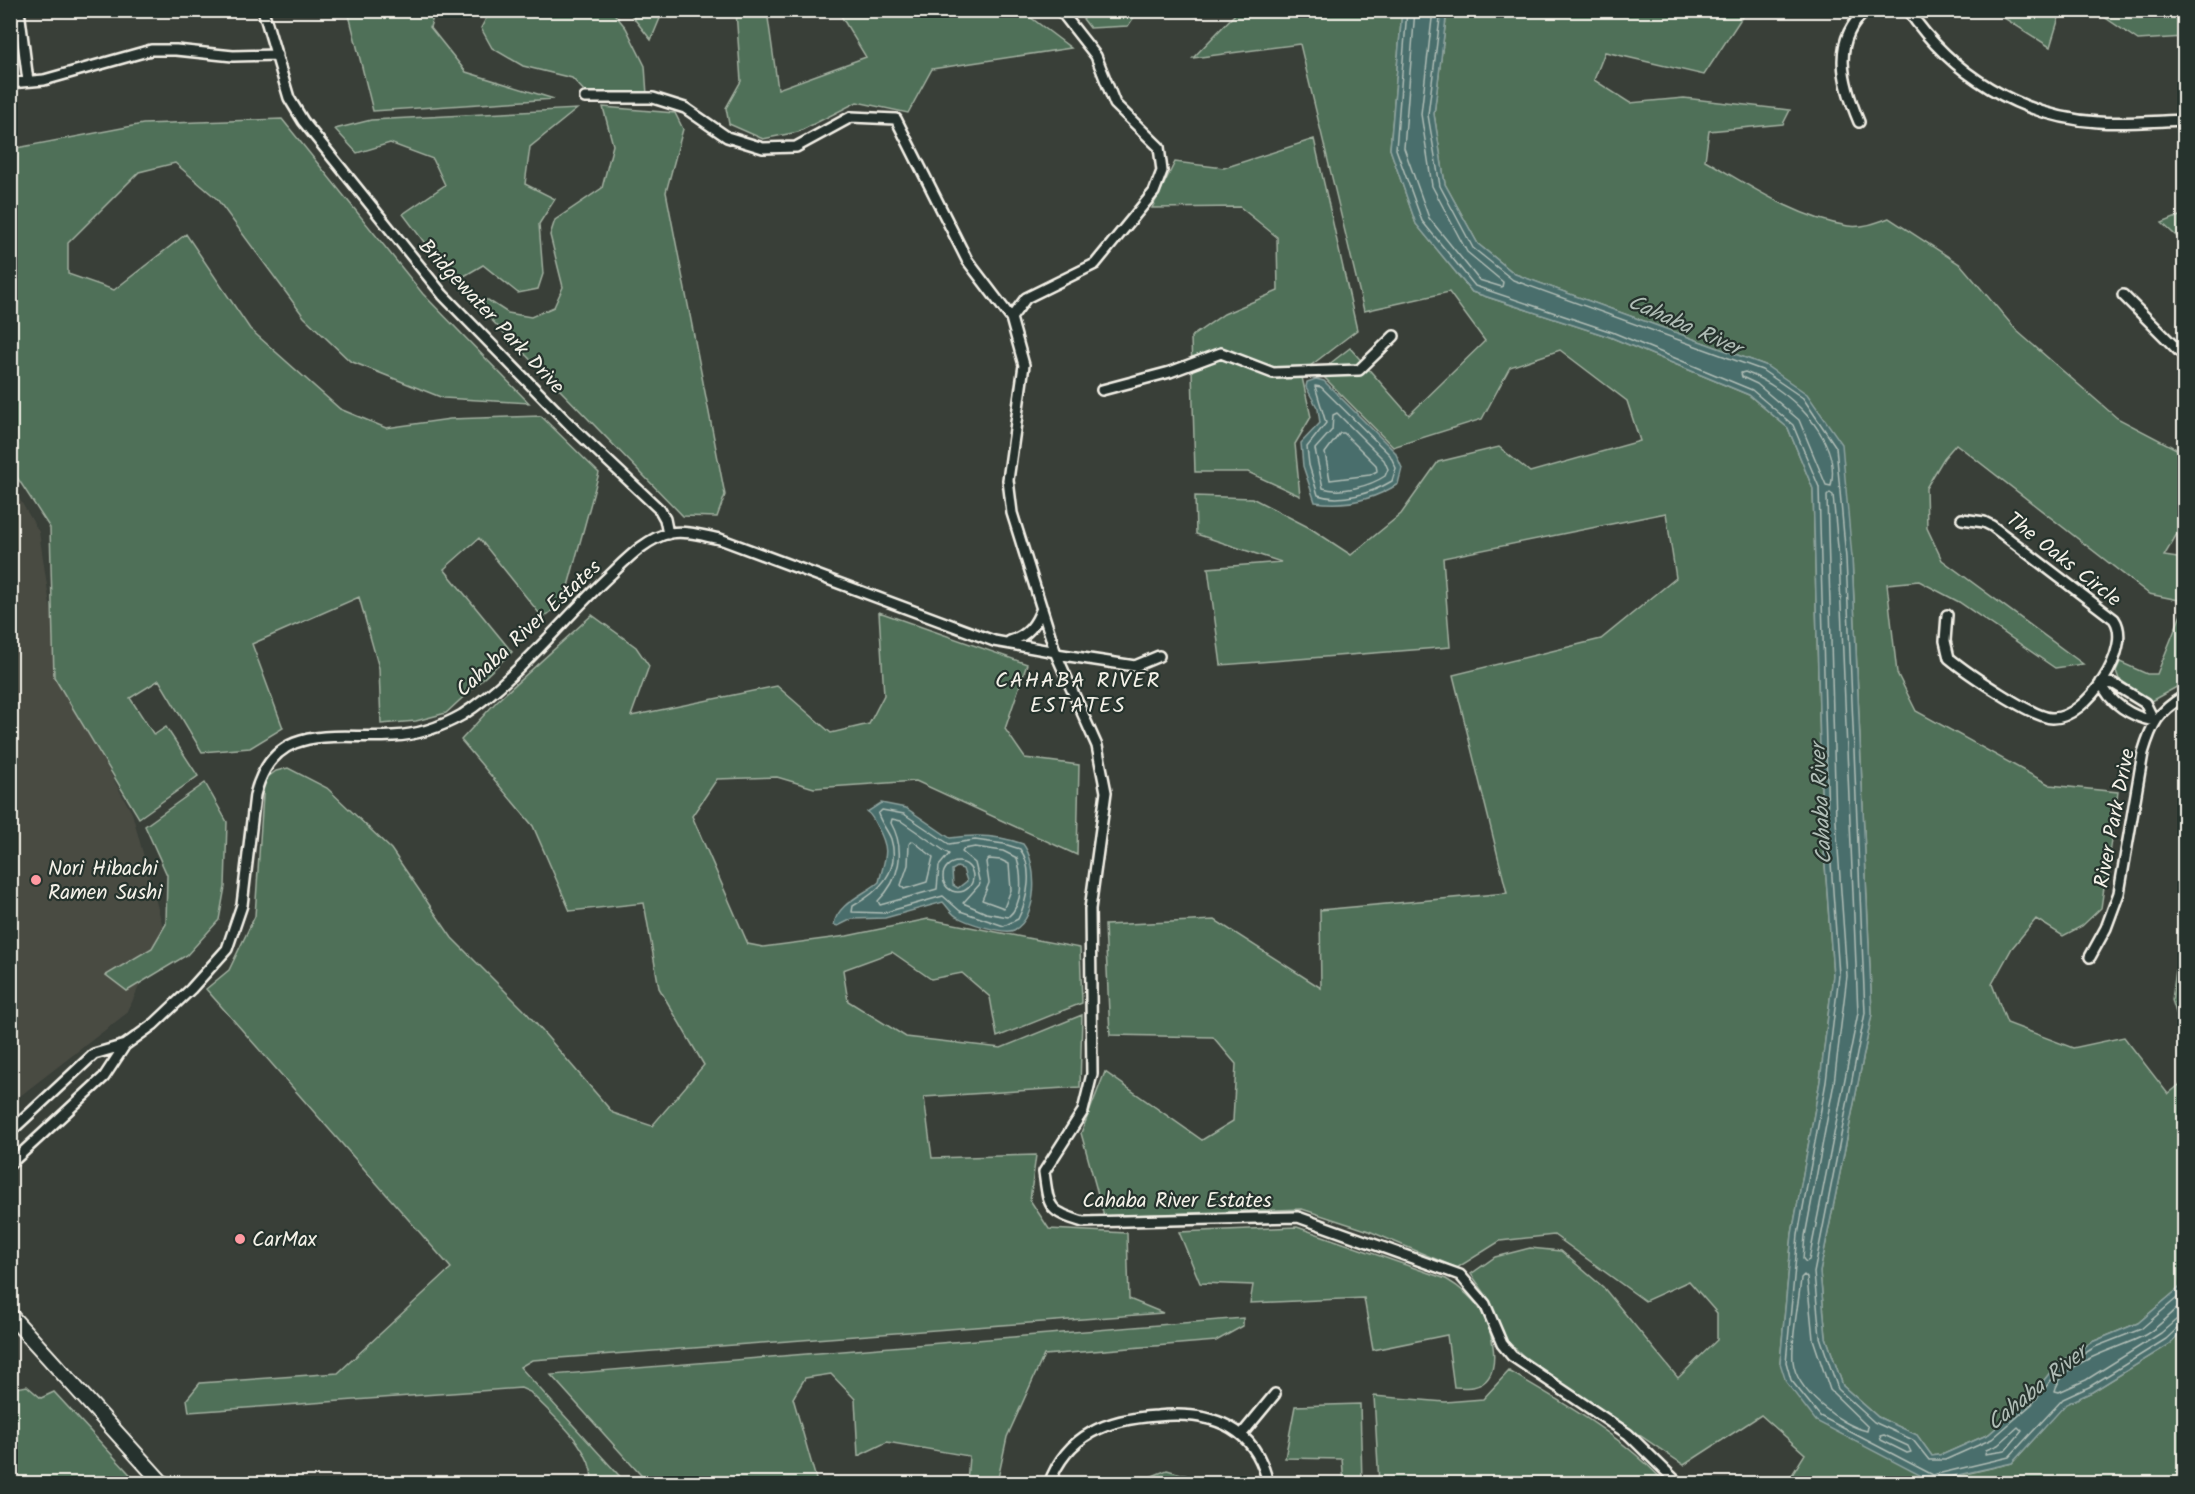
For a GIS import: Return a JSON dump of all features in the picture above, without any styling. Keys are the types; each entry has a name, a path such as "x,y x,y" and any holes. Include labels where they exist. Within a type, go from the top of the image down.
{"main road":[{"path":"10,1315 163,1484"}],"street":[{"path":"20,10 28,81"},
{"name":"Bridgewater Park Drive","path":"262,10 289,98 303,121 421,270 574,429 660,510 665,519 668,534"},
{"path":"1011,318 1026,298 1095,264 1154,192 1162,171 1159,147 1115,104 1096,56 1060,10"},
{"path":"1859,122 1843,78 1844,48 1852,26 1867,10"},
{"path":"1908,10 1943,55 1978,82 2021,105 2090,122 2184,120"},
{"path":"10,83 79,71 151,50 233,56 277,55"},
{"name":"Cahaba River Estates","path":"585,98 653,98 685,108 727,137 763,148 796,147 851,117 896,119 967,260 1011,318 1024,365 1009,489 1017,535 1056,653 1097,746 1106,792 1090,909 1092,1074 1083,1111 1044,1172 1048,1202 1059,1215 1083,1222 1298,1217 1460,1275 1485,1304 1502,1344 1512,1356 1628,1434 1679,1484"},
{"path":"2123,295 2184,356"},
{"path":"1102,390 1170,372 1221,353 1273,373 1359,370 1394,336"},
{"name":"The Oaks Circle","path":"1947,615 1945,641 1949,658 2041,716 2051,718 2070,714 2102,682 2114,660 2118,644 2119,632 2114,619 1992,526 1984,522 1962,519"},
{"name":"Cahaba River Estates","path":"10,1132 94,1054 125,1045 154,1024 226,949 242,905 259,777 272,756 287,746 311,738 412,734 435,728 463,714 519,666 624,561 649,542 679,532 720,539 994,641 1056,653"},
{"path":"1008,642 1019,639 1030,631 1042,608"},
{"path":"1056,653 1135,666 1159,656"},
{"path":"2102,682 2114,684 2145,703 2154,721 2139,718 2107,696 2102,682"},
{"name":"River Park Drive","path":"2090,957 2106,928 2119,893 2143,753 2154,721 2168,705 2184,696"},
{"name":"Cahaba River Estates","path":"10,1164 104,1077 125,1045"},
{"path":"1242,1434 1275,1394"},
{"path":"1049,1484 1055,1468 1071,1446 1088,1433 1114,1421 1194,1414 1219,1421 1242,1434 1257,1453 1268,1484"}],"shaded area":[{"path":"10,483 39,532 62,685 132,813 164,931 127,1013 11,1103"}],"green space":[{"path":"348,11 435,11 430,27 466,72 554,99 373,111"},
{"path":"490,11 612,11 626,28 645,66 647,95 588,95 572,78 523,66 492,48 481,28"},
{"path":"628,11 663,11 651,40"},
{"path":"736,11 767,11 778,89 866,57 838,11 917,11 919,17 934,11 1022,11 1071,48 932,69 908,113 857,102 798,132 763,139 729,124 726,108 741,81"},
{"path":"1077,11 1138,11 1128,26 1090,28"},
{"path":"1238,11 1402,11 1390,149 1416,224 1472,292 1610,337 1749,395 1788,428 1813,489 1822,822 1833,975 1820,1081 1792,1234 1780,1363 1953,1477 2012,1463 2066,1403 2092,1392 2170,1344 2184,1330 2184,1483 1860,1484 1819,1477 1816,1483 1787,1483 1805,1454 1761,1415 1684,1465 1528,1360 1504,1338 1489,1299 1471,1274 1495,1257 1530,1248 1561,1251 1603,1287 1678,1378 1717,1340 1717,1313 1689,1281 1645,1301 1554,1235 1500,1241 1457,1268 1369,1231 1302,1209 1104,1216 1081,1133 1105,1072 1202,1140 1233,1121 1236,1064 1213,1037 1110,1035 1105,925 1215,920 1321,988 1320,910 1507,893 1453,675 1601,639 1676,578 1666,513 1443,558 1450,647 1221,665 1208,568 1281,562 1196,534 1195,496 1252,498 1310,528 1351,555 1401,514 1438,462 1499,447 1530,472 1640,441 1627,401 1560,350 1510,367 1482,419 1393,447 1319,372 1350,348 1409,415 1485,341 1449,292 1364,311 1300,44 1193,58"},
{"path":"1447,11 1746,11 1704,75 1605,52 1594,80 1630,103 1684,98 1790,110 1783,124 1709,131 1705,160 1774,200 1829,222 1858,226 1889,218 1961,265 2017,331 2117,418 2184,453 2184,522 2164,556 2184,559 2184,601 2149,594 1956,444 1944,458 1926,488 1927,528 1942,560 2083,664 2055,668 1959,602 1919,581 1887,584 1897,673 1916,711 2050,785 2118,792 2101,908 2082,926 2063,936 2036,919 2012,948 1992,984 2007,1023 2073,1048 2124,1037 2168,1094 2184,1081 2184,1284 2138,1323 2092,1342 2057,1364 2028,1400 1989,1434 1944,1454 1932,1456 1917,1435 1878,1417 1843,1386 1826,1337 1820,1272 1872,1014 1852,557 1765,365 1515,274 1478,244 1445,184 1434,114"},
{"path":"1999,11 2061,11 2050,47 2001,16"},
{"path":"2088,11 2184,11 2184,37 2138,40 2104,17"},
{"path":"603,107 675,113 683,129 666,192 725,495 717,517 683,516 472,300 488,300 508,313 531,317 554,307 563,287 550,235 555,220 602,188 613,145"},
{"path":"577,109 530,147 525,184 555,199 539,224 543,274 538,289 518,293 483,265 454,282 403,214 445,185 433,159 390,143 357,153 335,129 371,120"},
{"path":"282,119 423,294 529,403 443,398 350,361 304,317 217,199 175,163 139,172 68,243 68,274 114,290 186,234 250,329 340,409 386,428 450,419 541,416 599,473 564,601 543,618 479,538 444,569 512,652 446,713 416,721 381,724 379,668 359,597 252,644 283,728 250,748 202,752 159,680 130,698 154,735 166,727 198,776 139,818 54,677 50,528 11,468 11,149 143,124"},
{"path":"1314,139 1357,330 1301,373 1311,417 1295,444 1300,496 1248,472 1195,472 1191,337 1224,314 1278,291 1277,237 1240,207 1152,208 1175,162 1224,168"},
{"path":"2184,214 2184,243 2162,223"},
{"path":"2184,607 2184,683 2151,701 2119,679 2116,671 2120,662 2147,674 2157,674"},
{"path":"879,612 1027,664 1005,729 1025,758 1079,765 1077,855 916,781 814,788 777,777 717,779 692,816 748,944 763,947 847,936 928,919 1080,948 1082,1003 997,1037 990,997 962,973 931,979 892,952 843,970 848,1001 906,1037 1001,1048 1082,1015 1080,1087 924,1097 932,1158 1036,1155 1030,1200 1049,1229 1127,1233 1129,1299 1163,1313 532,1360 520,1367 626,1483 592,1483 591,1470 579,1445 530,1392 521,1388 189,1412 187,1399 200,1383 338,1373 451,1268 206,989 229,970 255,916 264,780 276,771 288,768 327,788 391,849 452,938 525,1011 613,1113 652,1126 704,1065 659,988 644,903 570,911 533,826 461,740 497,701 592,615 636,647 649,666 631,716 777,686 831,733 869,724 884,695"},
{"path":"205,783 227,822 225,887 219,920 187,955 127,991 106,975 152,948 166,924 167,875 145,826"},
{"path":"2184,910 2184,1038 2172,1000"},
{"path":"1297,1227 1446,1279 1457,1286 1476,1304 1487,1322 1494,1355 1489,1376 1483,1383 1473,1387 1454,1387 1447,1335 1373,1350 1364,1298 1250,1303 1253,1285 1200,1283 1179,1232"},
{"path":"1243,1318 1243,1326 1216,1341 1044,1355 1007,1437 997,1483 967,1483 969,1456 887,1442 858,1456 855,1399 831,1374 805,1378 793,1398 816,1479 812,1483 648,1483 551,1375"},
{"path":"1509,1371 1612,1436 1649,1466 1665,1483 1379,1483 1374,1396 1445,1402 1483,1399"},
{"path":"27,1386 41,1398 54,1392 138,1483 11,1483 11,1389"},
{"path":"1360,1404 1362,1483 1344,1483 1342,1459 1285,1458 1295,1406"},
{"path":"1167,1470 1206,1481 1205,1483 1135,1483"}],"water":[{"path":"1402,11 1447,11 1434,114 1445,184 1478,244 1515,274 1765,365 1807,394 1842,444 1852,557 1872,1014 1820,1272 1826,1337 1843,1386 1878,1417 1917,1435 1932,1456 1944,1454 1989,1434 2028,1400 2057,1364 2092,1342 2138,1323 2184,1284 2184,1330 2170,1344 2092,1392 2066,1404 2012,1463 1931,1481 1816,1421 1786,1382 1780,1363 1792,1234 1820,1081 1833,975 1822,822 1813,489 1788,428 1749,395 1610,337 1472,292 1416,224 1390,149"},
{"path":"1316,379 1324,381 1395,452 1402,468 1398,484 1368,498 1337,503 1315,502 1303,466 1301,443 1320,423 1318,409 1306,387 1307,382"},
{"path":"881,803 906,808 950,838 987,836 1023,844 1031,864 1034,889 1028,914 1022,923 1009,931 985,927 956,916 943,902 885,918 852,919 838,926 834,925 845,905 879,882 886,849 878,828 867,812","holes":["957,867 963,869 967,881 958,888 953,885 952,870"]}],"place":[{"name":"Nori Hibachi Ramen Sushi","path":"36,880"},
{"name":"CarMax","path":"240,1239"}],"district":[{"name":"CAHABA RIVER ESTATES","path":"1078,692"}],"water label":[{"name":"Cahaba River","path":"1685,324"},
{"name":"Cahaba River","path":"1820,804"},
{"name":"Cahaba River","path":"2036,1387"}]}
